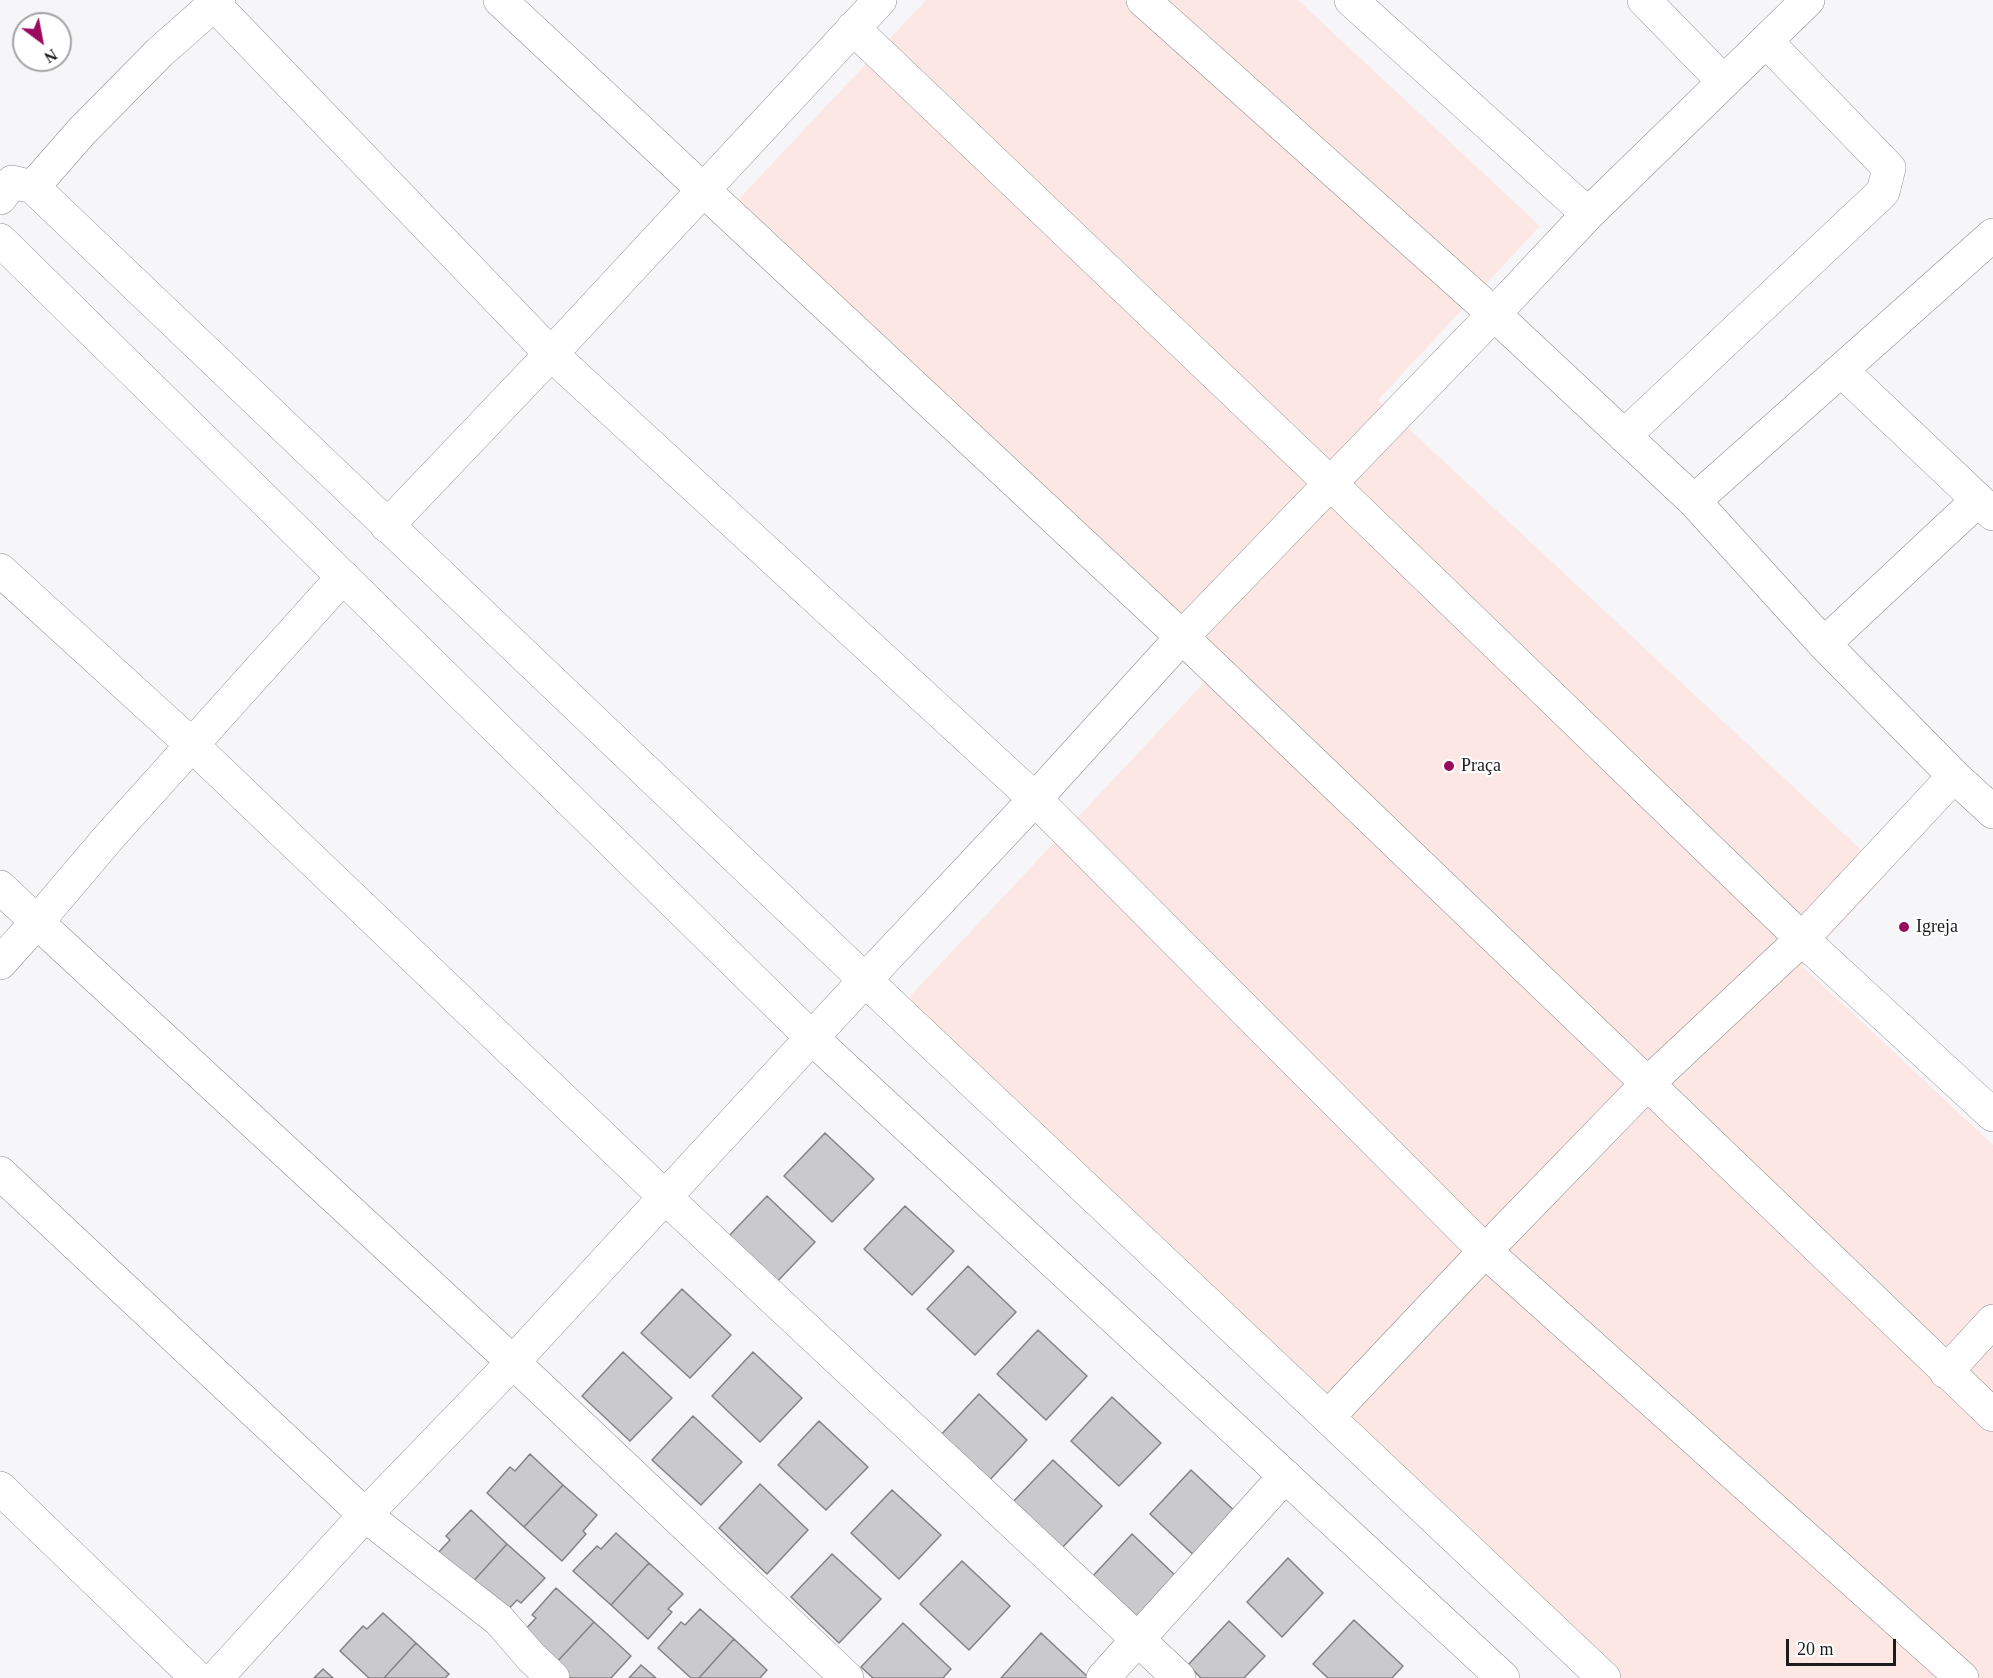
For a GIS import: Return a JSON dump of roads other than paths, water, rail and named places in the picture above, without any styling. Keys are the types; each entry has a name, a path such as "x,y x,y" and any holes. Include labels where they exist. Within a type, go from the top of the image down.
{"street":[{"path":"500,0 1182,637 1993,1415"},
{"path":"387,526 551,354 880,0"},
{"path":"1143,0 1494,314 1694,501 1824,644 1954,776 1993,812"},
{"path":"1351,0 1588,214"},
{"path":"1644,0 1724,82"},
{"path":"216,1678 365,1515 513,1362 1035,799 1182,637 1588,214 1808,0"},
{"path":"1604,1678 387,526 11,184 82,131 152,60 215,1 551,354 1035,799 1485,1251 1962,1678"},
{"path":"854,28 1802,939 1993,1115"},
{"path":"1624,436 1883,192 1889,168 1766,41"},
{"path":"0,240 812,1038 1503,1678"},
{"path":"1694,501 1991,242"},
{"path":"1824,644 1985,507 1842,370"},
{"path":"0,570 192,745 665,1197 1179,1678"},
{"path":"0,963 110,836 343,577"},
{"path":"1328,1417 1647,1084 1802,939 1954,776"},
{"path":"0,887 513,1362 847,1678"},
{"path":"0,1173 365,1515 499,1620 531,1657 554,1678"},
{"path":"1947,1372 1993,1321"},
{"path":"1103,1678 1285,1476"},
{"path":"0,1488 197,1678"}],"place":[{"name":"Praça","path":"1449,766"},
{"name":"Igreja","path":"1904,927"}]}
